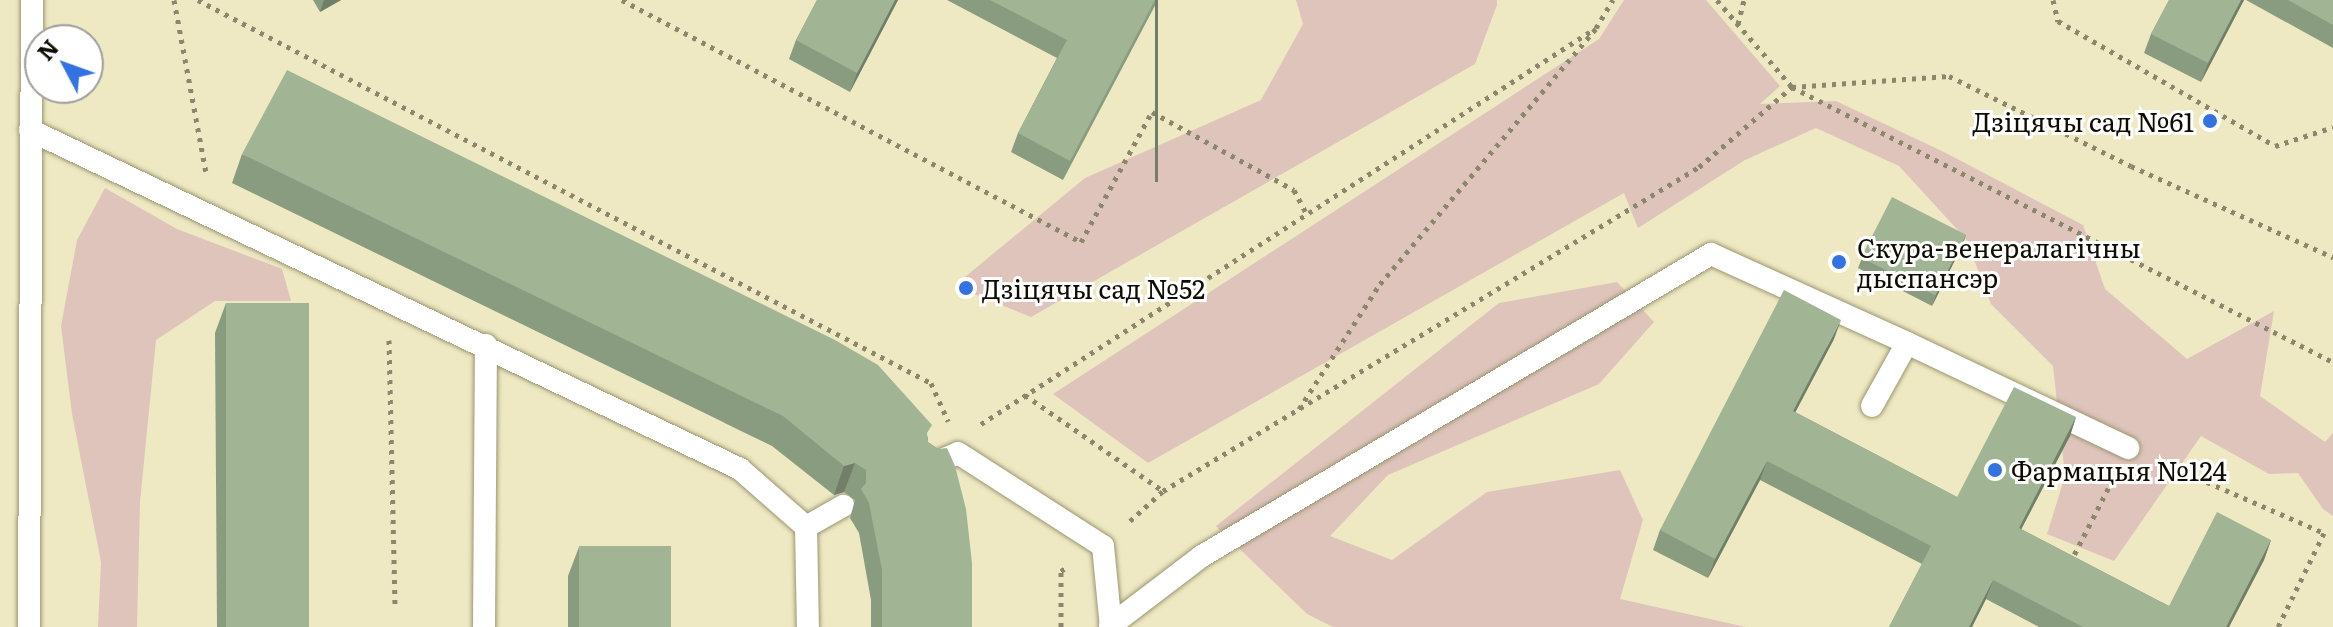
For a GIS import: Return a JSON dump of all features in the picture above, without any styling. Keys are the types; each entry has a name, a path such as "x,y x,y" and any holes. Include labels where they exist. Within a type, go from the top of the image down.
{"lane":[{"path":"29,627 32,0"},
{"path":"30,130 486,345 740,469 806,527 808,627"},
{"path":"1110,626 1202,556 1711,254 2128,448"},
{"path":"1872,406 1907,343"},
{"path":"484,627 486,345"},
{"path":"930,465 956,447 1103,546 1110,626"},
{"path":"806,527 843,506"}],"path":[{"path":"174,0 215,218"},
{"path":"198,0 931,383 956,447 1025,395 1596,28"},
{"path":"622,0 1081,242 1152,112 1294,190 1307,214"},
{"path":"1297,413 1380,284 1596,28 1613,0"},
{"path":"1717,0 1792,87 2332,361"},
{"path":"1738,24 1744,0"},
{"path":"2053,0 2058,21 2275,146 2333,127"},
{"path":"1061,627 1061,571 1103,546 1163,491 1297,413 1699,167 1792,87 1949,76 2131,166 2333,257"},
{"path":"389,300 395,605"},
{"path":"1025,395 1163,491"},
{"path":"2064,574 2128,448 2324,533 2278,627"}],"shaded area":[{"path":"1296,0 1497,0 1497,5 1475,64 1031,317 954,286 1085,178 1261,100 1303,24"},
{"path":"1624,0 1706,0 1780,86 1760,104 1836,101 1946,153 2083,225 2105,289 2187,359 2274,311 2260,396 2325,442 2333,433 2333,516 2323,509 2298,473 2269,474 2201,436 2114,561 2047,534 2065,476 2053,366 1991,304 1966,239 1899,166 1816,128 1745,160 1638,228 1624,193 1148,463 1053,394 1599,39"},
{"path":"105,188 177,229 282,269 291,301 215,301 156,340 140,502 137,627 98,627 101,562 72,414 61,326 77,240"},
{"path":"1617,282 1654,322 1599,384 1388,475 1330,536 1392,560 1487,492 1620,470 1643,520 1620,599 1746,627 1333,627 1307,614 1216,526 1499,303"}],"building":[{"path":"817,0 895,0 857,73 796,40"},
{"path":"990,0 1155,0 1070,161 1018,133 1067,40"},
{"path":"2169,0 2241,0 2208,63 2151,34"},
{"path":"2288,0 2333,0 2333,25"},
{"path":"287,70 835,340 878,365 932,425 927,433 928,442 938,449 947,448 955,466 966,509 972,563 972,627 882,627 882,570 869,503 861,489 866,483 866,470 855,463 844,466 783,416 242,154"},
{"path":"1892,197 1966,235 1935,295 1861,258"},
{"path":"1784,290 1841,320 1793,411 1957,497 2014,387 2076,417 2019,528 2169,606 2217,512 2271,540 2226,627 2083,627 1993,580 1969,627 1889,627 1931,546 1767,461 1715,559 1660,530"},
{"path":"226,303 309,303 309,627 226,627"},
{"path":"579,546 671,546 671,627 579,627"}],"place":[{"name":"Дзіцячы сад №61","path":"2210,121"},
{"name":"Скура-венералагічны дыспансэр","path":"1839,262"},
{"name":"Дзіцячы сад №52","path":"966,288"},
{"name":"Фармацыя №124","path":"1995,470"}]}
